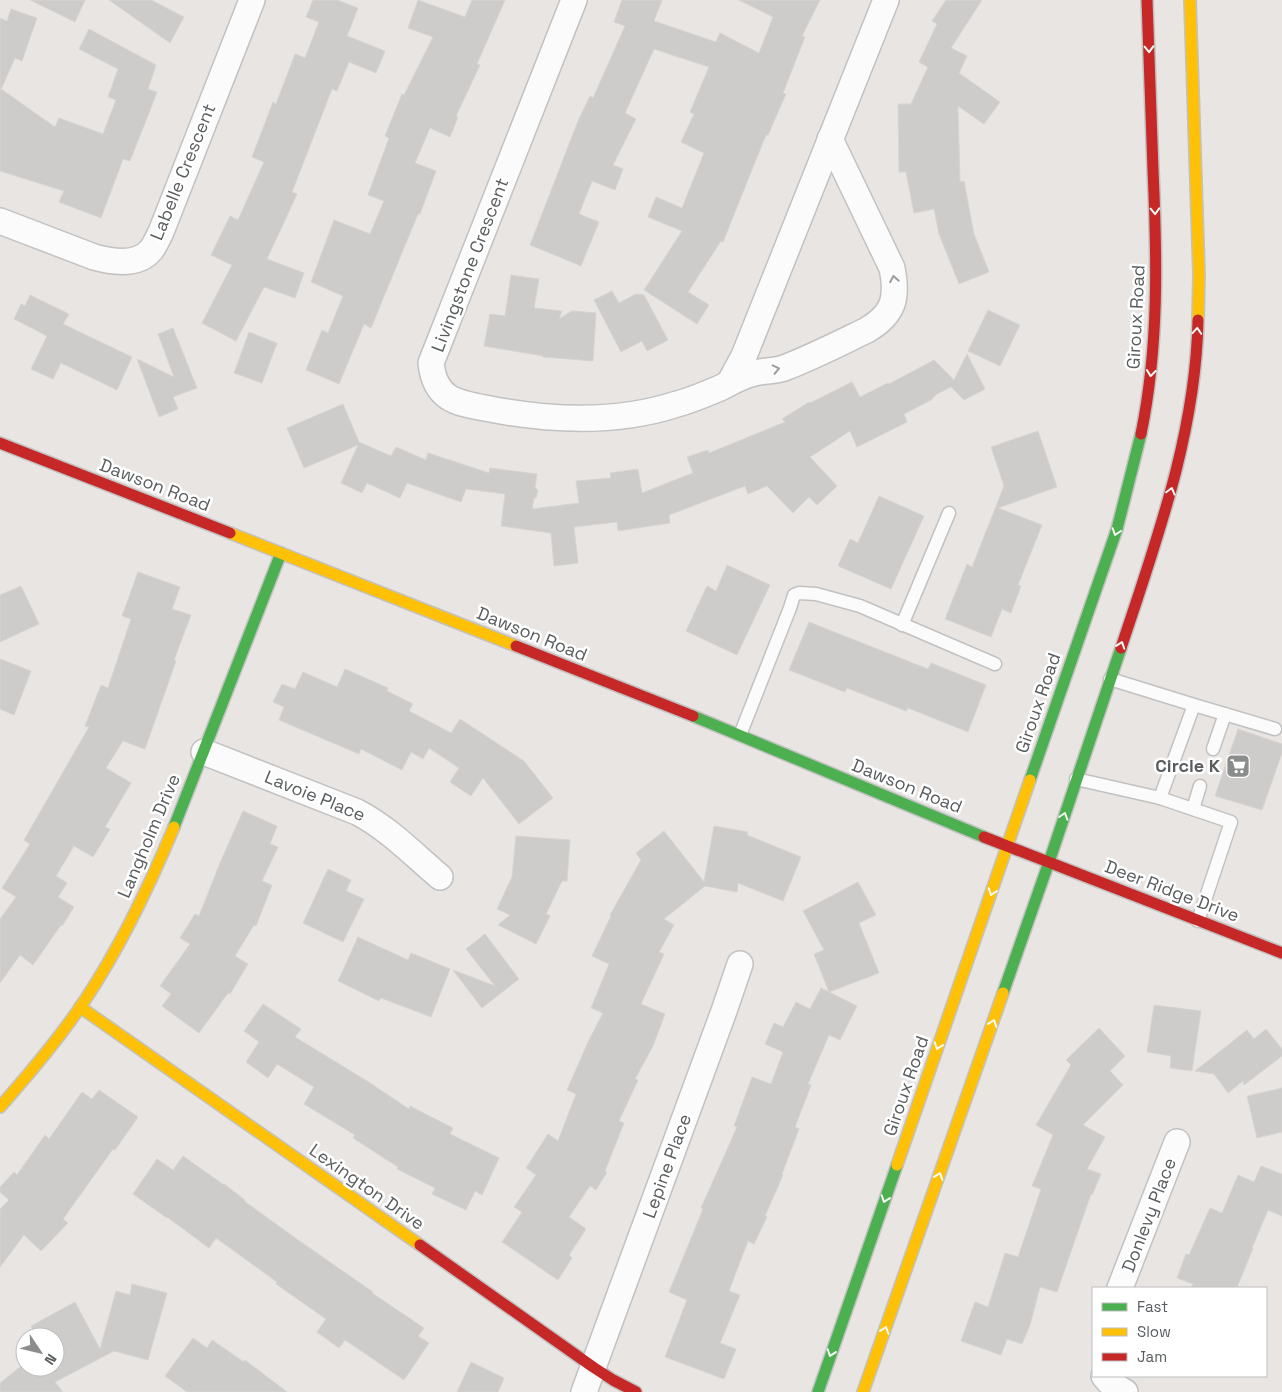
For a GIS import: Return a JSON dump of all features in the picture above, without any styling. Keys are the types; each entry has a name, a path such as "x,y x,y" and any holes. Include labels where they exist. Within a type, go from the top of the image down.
{"main road":[{"name":"Giroux Road","path":"818,1392 1008,846 1117,529 1129,488 1146,407 1155,324 1156,240 1147,0"},
{"path":"863,1392 1049,862 1157,540 1176,469 1187,422 1194,376 1198,324 1199,275 1190,0"},
{"name":"Dawson Road","path":"0,442 740,735 1049,862"},
{"name":"Langholm Drive","path":"0,1107 54,1042 80,1006 108,963 148,887 179,817 281,553"},
{"name":"Deer Ridge Drive","path":"1049,862 1282,953"},
{"name":"Lexington Drive","path":"80,1006 593,1367 636,1392"}],"street":[{"name":"Labelle Crescent","path":"0,221 102,259 124,262 136,260 150,251 161,232 252,0"},
{"name":"Livingstone Crescent","path":"574,0 431,363 434,382 447,396 466,404 522,415 589,419 613,418 676,405 751,374 783,368 877,324 892,307 895,294 892,268 830,138"},
{"path":"730,382 744,356 886,0"},
{"name":"Lavoie Place","path":"204,752 372,819 440,877"},
{"name":"Lepine Place","path":"584,1392 740,964"},
{"name":"Donlevy Place","path":"1120,1287 1177,1142"},
{"path":"1105,1377 1111,1384 1125,1392"}],"lane":[{"path":"902,625 949,513"},
{"path":"740,735 794,595 799,593 816,594 860,606 995,664"},
{"path":"1110,678 1274,729"},
{"path":"1160,798 1194,705"},
{"path":"1214,749 1225,714"},
{"path":"1076,779 1160,798 1232,822 1198,921"},
{"path":"1193,809 1200,786"}],"building":[{"path":"30,0 85,0 75,22"},
{"path":"109,0 151,0 184,17 170,43"},
{"path":"313,0 337,0 358,8 347,36 385,51 376,73 349,62 337,91 332,89 292,192 297,194 267,259 304,273 295,298 264,287 236,341 202,323 232,265 211,255 230,216 238,220 264,162 252,157 273,102 276,104 295,54 305,58 319,22 306,17"},
{"path":"418,0 465,17 472,0 505,0 477,64 480,65 456,116 458,117 450,137 430,128 415,163 436,171 420,214 418,214 371,328 364,324 339,384 306,370 322,330 328,333 343,296 311,282 334,220 370,234 384,201 368,195 389,138 385,136 402,94 404,95 433,37 408,28"},
{"path":"622,0 662,0 654,21 716,42 720,33 759,53 773,17 739,0 820,0 802,36 805,37 783,93 786,94 768,135 766,135 723,242 721,241 688,292 709,305 697,324 644,290 682,231 648,217 656,197 682,208 704,153 681,142 694,114 690,112 709,67 654,49 625,113 636,119 613,165 623,169 615,190 592,181 579,214 599,222 581,266 530,245 578,121 590,96 593,98 625,26 614,22"},
{"path":"946,0 982,0 951,48 967,56 959,73 1000,102 984,124 958,106 960,182 964,181 974,234 989,272 959,284 939,234 934,209 914,213 906,172 899,172 898,104 911,104 928,67 919,62 937,24 932,21"},
{"path":"11,9 37,18 22,61 15,58 1,89 55,127 59,118 103,134 116,100 108,97 118,69 79,49 89,29 156,65 148,89 157,92 130,161 123,159 101,218 59,202 64,191 0,171 0,18 7,21"},
{"path":"511,275 539,279 534,308 562,311 559,319 572,311 596,313 593,361 543,357 484,346 490,314 505,316"},
{"path":"612,291 619,303 636,294 644,295 668,340 647,351 642,341 621,352 594,300"},
{"path":"30,295 69,314 63,324 132,357 117,390 61,363 53,379 31,369 47,336 14,319 21,304 25,306"},
{"path":"988,310 1020,325 1000,366 968,351"},
{"path":"173,328 197,388 173,397 178,409 159,417 137,359 174,377 158,334"},
{"path":"249,332 277,343 262,383 234,373"},
{"path":"967,354 985,389 964,400 951,387 904,414 907,422 857,447 850,431 810,457 837,486 817,505 809,497 793,513 767,486 748,494 745,486 669,515 670,523 618,531 617,522 574,527 578,563 554,566 551,533 501,526 505,494 466,489 461,502 407,483 400,498 367,483 362,493 341,483 358,445 304,468 287,428 343,404 359,442 391,456 396,447 426,460 428,453 489,473 490,468 537,474 535,488 538,490 532,509 579,503 576,481 611,478 610,473 638,469 642,493 693,473 687,457 708,450 709,453 785,422 782,419 809,402 852,382 860,397 934,360 954,380"},
{"path":"1038,431 1057,487 998,508 1042,525 1018,585 1021,586 1011,613 1002,609 991,637 945,619 967,564 972,567 1004,486 991,447"},
{"path":"879,496 924,516 891,589 838,566 850,539 858,543"},
{"path":"727,565 770,585 737,655 686,631 707,586 716,591"},
{"path":"138,572 180,587 172,609 191,615 174,660 176,661 145,749 123,741 106,768 131,783 105,827 110,829 93,857 74,846 56,876 67,883 58,897 74,907 33,965 20,955 0,983 0,919 16,897 2,888 30,844 24,840 89,727 85,726 101,685 108,688 131,619 122,616"},
{"path":"21,586 39,624 0,642 0,595"},
{"path":"809,622 928,669 931,663 986,685 968,732 908,708 906,711 847,688 845,692 789,670"},
{"path":"0,659 31,671 14,715 0,709"},
{"path":"345,669 388,688 387,691 413,704 409,711 451,733 460,719 524,761 553,798 519,824 483,778 471,796 450,782 459,768 429,748 423,759 411,752 402,770 361,749 359,754 279,720 284,707 273,702 282,684 295,689 303,672 337,687"},
{"path":"1238,729 1282,744 1282,753 1262,810 1215,796"},
{"path":"243,811 277,826 270,844 278,847 262,881 272,885 256,926 254,925 235,956 248,964 230,994 228,993 199,1033 162,1006 171,994 160,986 190,944 180,938 195,914 199,916"},
{"path":"714,826 748,832 747,835 801,857 783,901 738,883 737,892 705,886 664,919 674,925 659,952 664,954 641,1004 665,1014 653,1046 635,1079 638,1080 619,1121 624,1123 605,1171 607,1172 596,1190 590,1186 569,1217 586,1229 569,1255 572,1258 558,1280 502,1242 522,1212 514,1207 536,1175 526,1168 548,1134 558,1141 576,1094 567,1090 603,1013 591,1008 609,964 592,956 610,915 641,860 636,853 664,831 704,882"},
{"path":"516,836 570,840 567,881 562,881 546,914 550,916 536,944 498,925 510,915 497,909 512,877"},
{"path":"328,869 351,880 346,891 364,899 343,942 303,923"},
{"path":"858,882 876,915 859,923 879,973 829,992 814,954 824,950 803,911"},
{"path":"485,934 519,979 482,1008 453,970 495,986 466,949"},
{"path":"358,937 408,960 411,953 450,969 431,1017 381,998 379,1001 338,981"},
{"path":"821,988 857,1006 840,1040 829,1035 808,1084 811,1085 795,1127 799,1129 783,1175 765,1216 767,1217 754,1244 748,1241 729,1291 740,1295 720,1343 736,1349 724,1379 665,1357 687,1300 669,1292 703,1209 701,1208 737,1127 734,1126 752,1077 771,1084 783,1052 765,1044 774,1023 783,1027 796,1002 810,1009"},
{"path":"263,1004 301,1029 295,1037 409,1109 410,1106 453,1128 450,1134 499,1158 482,1195 475,1191 466,1210 432,1194 435,1188 397,1169 398,1167 353,1138 355,1135 304,1104 314,1087 277,1064 268,1078 246,1062 259,1042 244,1031"},
{"path":"1154,1005 1201,1011 1192,1071 1170,1068 1171,1056 1147,1052"},
{"path":"1099,1028 1125,1056 1110,1071 1123,1085 1083,1125 1105,1137 1087,1169 1101,1174 1091,1194 1057,1292 1040,1287 1030,1325 1022,1344 1007,1339 1001,1355 961,1341 975,1302 988,1307 1005,1253 1018,1257 1041,1189 1032,1186 1053,1135 1036,1125 1071,1065 1066,1060"},
{"path":"1266,1029 1282,1049 1282,1056 1244,1085 1243,1081 1228,1093 1214,1074 1195,1071 1247,1030 1254,1039"},
{"path":"1282,1088 1282,1132 1257,1138 1247,1096"},
{"path":"99,1090 138,1117 63,1219 68,1223 41,1251 24,1235 0,1267 0,1209 9,1200 0,1192 0,1187 14,1172 17,1175 45,1135 49,1139 82,1092 92,1099"},
{"path":"183,1156 372,1293 424,1328 418,1336 429,1343 404,1380 345,1340 339,1348 317,1332 326,1319 216,1238 209,1248 133,1194 157,1159 173,1170"},
{"path":"1261,1166 1282,1174 1282,1216 1268,1210 1237,1287 1192,1287 1193,1284 1177,1278 1186,1254 1189,1255 1210,1208 1222,1213 1238,1175 1254,1182"},
{"path":"132,1284 167,1293 148,1360 114,1351 65,1377 65,1327 31,1326 75,1302 100,1349 116,1291 130,1295"},
{"path":"193,1338 207,1348 212,1340 244,1362 245,1360 287,1392 187,1392 165,1376"},
{"path":"471,1362 504,1378 498,1392 457,1392"},
{"path":"15,1371 15,1377 65,1377 55,1382 63,1392 0,1392 0,1383"}],"traffic: fast":[{"path":"1030,780 1117,529 1141,434"},
{"path":"174,827 281,553"},
{"path":"1003,993 1121,648"},
{"path":"693,716 984,837"},
{"path":"818,1392 897,1165"}],"traffic: slow":[{"path":"1190,0 1199,275 1198,320"},
{"path":"230,533 516,646"},
{"path":"897,1165 1030,780"},
{"path":"0,1107 55,1042 98,980 134,916 174,827"},
{"path":"863,1392 1003,993"},
{"path":"80,1007 420,1245"}],"traffic: jam":[{"path":"1141,434 1151,368 1156,269 1147,0"},
{"path":"1121,648 1148,568 1172,487 1182,445 1196,362 1198,320"},
{"path":"0,443 230,533"},
{"path":"516,646 693,716"},
{"path":"984,837 1282,953"},
{"path":"420,1245 593,1367 636,1392"}],"place":[{"name":"Circle K","path":"1238,766"}]}
